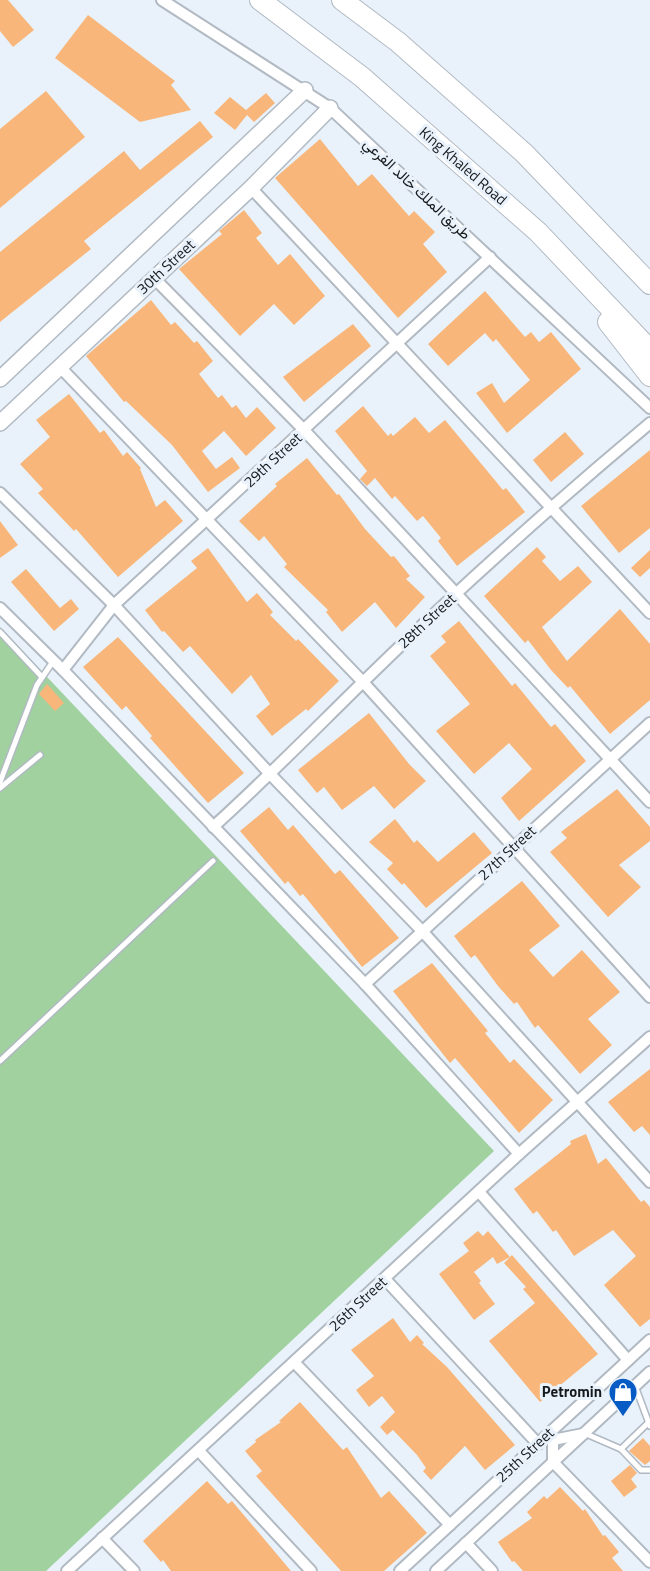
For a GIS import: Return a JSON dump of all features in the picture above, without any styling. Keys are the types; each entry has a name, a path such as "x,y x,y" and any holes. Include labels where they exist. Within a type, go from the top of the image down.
{"highway":[{"name":"King Khaled Road","path":"260,0 362,77 538,232 650,350"},
{"path":"342,0 398,42 524,153 650,284"},
{"path":"538,232 650,376"}],"street":[{"name":"طريق الملك خالد الفرعي","path":"162,0 330,108 650,408"},
{"path":"0,379 305,90"},
{"name":"30th Street","path":"0,423 251,188 330,108"},
{"path":"251,188 650,613"},
{"name":"29th Street","path":"63,670 114,605 490,257"},
{"path":"154,278 304,430 650,802"},
{"path":"60,367 363,682 650,997"},
{"name":"28th Street","path":"213,827 271,775 363,682 550,506 650,423"},
{"path":"0,493 114,605 271,775 423,932 650,1182"},
{"path":"0,608 54,660 365,984 519,1154"},
{"name":"27th Street","path":"365,984 513,846 650,723"},
{"name":"26th Street","path":"67,1571 480,1193 519,1154 650,1037"},
{"path":"480,1193 628,1360"},
{"path":"385,1279 537,1444"},
{"name":"25th Street","path":"400,1571 650,1340"},
{"path":"294,1362 450,1525"},
{"name":"25th Street","path":"436,1571 635,1386 648,1378"},
{"path":"584,1433 553,1440 553,1462 650,1562"},
{"path":"199,1451 311,1571"},
{"path":"102,1538 134,1571"},
{"path":"466,1543 492,1571"}],"lane":[{"path":"0,632 42,677"},
{"path":"0,782 37,685 54,660"},
{"path":"0,788 40,755"},
{"path":"0,1061 213,861"},
{"path":"621,1449 649,1425 635,1386"},
{"path":"584,1433 621,1449 641,1470 650,1470"}],"green space":[{"path":"0,627 494,1151 46,1571 0,1571"}],"building":[{"path":"0,0 8,0 34,30 13,47 0,31"},
{"path":"88,15 175,81 171,85 191,110 140,122 55,58"},
{"path":"46,91 85,137 0,208 0,129"},
{"path":"266,93 275,103 254,122 247,115 235,130 214,113 230,97 246,110"},
{"path":"200,121 213,137 84,241 91,249 0,322 0,252 124,151 140,170"},
{"path":"320,139 358,186 372,174 409,216 414,211 435,232 423,244 447,272 398,318 275,178"},
{"path":"244,210 262,233 256,238 278,265 290,254 325,296 294,325 274,304 240,336 179,269 222,234 219,231"},
{"path":"485,291 525,337 531,332 539,342 551,332 581,369 507,433 476,393 492,383 504,403 530,380 496,339 493,342 485,333 448,366 428,344"},
{"path":"151,300 171,325 175,322 194,343 197,341 213,361 199,374 218,398 222,395 232,408 236,405 246,418 257,407 276,428 246,456 224,431 202,451 216,469 232,457 240,468 208,492 172,445 126,401 124,402 86,356"},
{"path":"353,324 371,346 304,402 283,377"},
{"path":"69,394 100,433 104,430 123,456 127,452 141,468 156,507 165,500 183,521 118,577 76,529 74,531 38,493 43,489 20,464 50,437 36,420"},
{"path":"363,406 388,436 391,433 393,436 415,417 429,433 445,420 503,490 506,488 525,512 457,566 438,541 441,538 423,516 417,521 395,496 392,499 375,478 367,486 360,479 367,471 335,431"},
{"path":"565,432 584,454 551,482 533,460"},
{"path":"650,450 650,528 619,553 581,506"},
{"path":"307,458 337,495 339,494 365,529 391,557 394,556 410,576 406,579 425,597 396,628 375,602 342,632 326,612 328,610 284,567 287,564 264,536 259,541 239,521 277,486 275,484"},
{"path":"0,521 18,545 0,558"},
{"path":"537,547 546,557 542,561 560,581 578,566 592,582 542,627 567,661 620,609 650,644 650,700 610,734 570,686 568,688 551,670 528,640 525,643 484,596"},
{"path":"208,548 247,602 257,593 273,612 270,615 296,641 298,639 339,681 308,711 306,709 272,736 256,716 270,704 251,675 232,694 190,646 183,652 164,631 162,632 145,610 197,568 191,561"},
{"path":"650,550 650,568 640,577 631,568"},
{"path":"26,569 60,608 71,599 79,609 54,631 11,582"},
{"path":"459,621 512,686 515,683 551,727 555,724 586,761 519,821 501,798 532,769 509,743 474,774 436,731 470,704 430,656 446,642 441,636"},
{"path":"118,637 244,773 208,803 150,738 152,736 126,706 122,710 83,667"},
{"path":"47,684 64,703 55,711 39,694"},
{"path":"369,713 409,764 426,781 394,809 374,786 342,810 324,787 317,793 298,770"},
{"path":"617,789 650,827 650,841 619,865 641,887 608,917 550,852 567,838 561,832"},
{"path":"269,807 288,830 293,825 335,874 340,870 399,938 362,967 303,894 300,896 288,881 285,884 240,831"},
{"path":"395,819 414,843 417,840 438,862 474,832 492,853 426,908 404,883 402,885 387,869 393,863 369,842"},
{"path":"522,881 560,926 529,950 553,977 582,950 620,992 588,1019 612,1045 580,1074 538,1025 535,1028 517,1002 514,1004 475,955 471,958 454,936"},
{"path":"432,963 488,1031 485,1033 510,1063 514,1059 553,1100 519,1133 455,1058 450,1063 393,991"},
{"path":"650,1069 650,1135 642,1126 634,1132 608,1102"},
{"path":"586,1134 598,1164 606,1158 641,1202 644,1200 650,1207 650,1319 640,1327 604,1285 636,1256 613,1230 574,1256 556,1230 553,1232 537,1211 533,1214 514,1189 571,1144 570,1141"},
{"path":"478,1231 483,1236 488,1231 510,1257 497,1264 493,1257 474,1272 481,1281 479,1283 495,1304 474,1320 439,1274 469,1251 463,1243"},
{"path":"512,1255 598,1354 540,1402 489,1341 535,1303 523,1289 526,1287 504,1263"},
{"path":"393,1318 410,1342 417,1335 424,1343 422,1344 447,1367 515,1445 485,1470 465,1446 431,1480 423,1471 426,1468 417,1455 393,1430 387,1435 380,1427 395,1412 382,1396 369,1407 356,1390 374,1376 351,1350"},
{"path":"300,1402 343,1450 347,1447 381,1498 389,1491 427,1533 384,1571 341,1571 256,1476 262,1471 245,1451 256,1442 255,1440 281,1422 279,1421"},
{"path":"643,1438 650,1446 650,1461 645,1465 629,1451"},
{"path":"630,1465 637,1473 631,1479 637,1487 624,1497 611,1481"},
{"path":"207,1481 228,1504 232,1501 291,1571 171,1571 163,1560 161,1562 143,1541"},
{"path":"560,1487 583,1511 585,1509 603,1536 605,1535 619,1552 612,1558 623,1571 523,1571 514,1561 512,1562 498,1542 532,1518 527,1512 544,1496 547,1499"}],"place":[{"name":"Petromin","path":"623,1418"}]}
